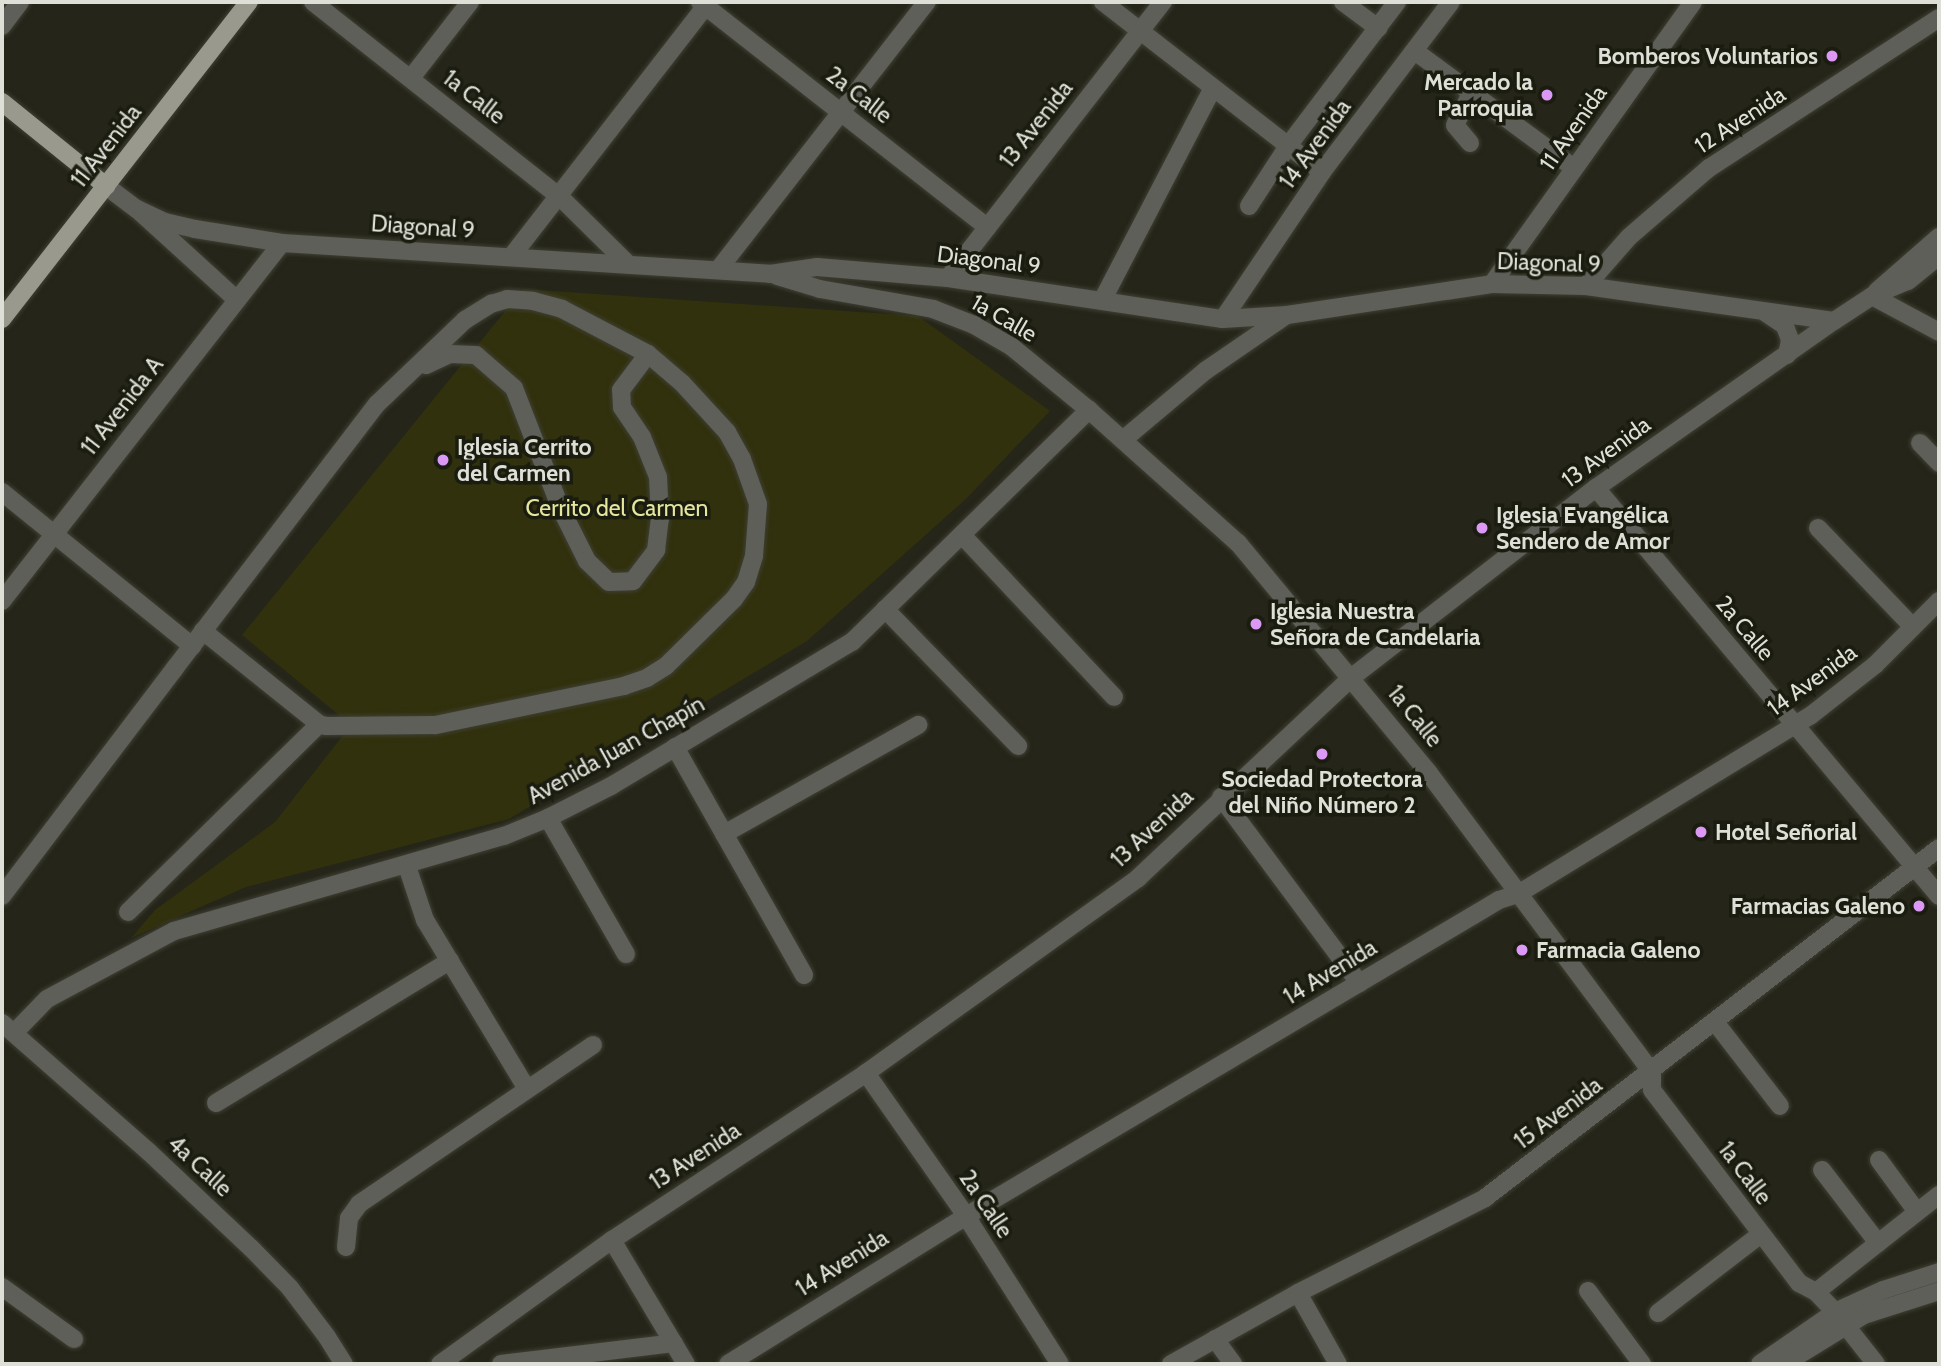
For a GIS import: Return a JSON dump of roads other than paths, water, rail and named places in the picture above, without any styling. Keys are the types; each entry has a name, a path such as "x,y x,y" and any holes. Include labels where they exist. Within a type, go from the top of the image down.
{"main road":[{"name":"11 Avenida","path":"2,319 249,2"},
{"path":"2,102 106,186"}],"street":[{"path":"2,26 20,2"},
{"name":"1a Calle","path":"313,2 559,196 629,265"},
{"path":"411,78 470,2"},
{"path":"718,270 927,2"},
{"path":"1103,2 1322,172"},
{"name":"13 Avenida","path":"948,278 1163,2"},
{"path":"1343,2 1378,28"},
{"name":"14 Avenida","path":"1249,205 1289,146 1397,2"},
{"name":"14 Avenida","path":"1223,320 1322,172 1416,52 1451,2"},
{"name":"11 Avenida","path":"1492,284 1693,2"},
{"path":"510,257 705,3"},
{"name":"2a Calle","path":"705,3 987,227"},
{"name":"12 Avenida","path":"1586,286 1629,237 1709,168 1939,18"},
{"path":"1416,52 1574,168"},
{"path":"1103,299 1213,88"},
{"path":"1470,143 1455,125 1471,93"},
{"path":"106,186 137,209 237,300"},
{"name":"Diagonal 9","path":"137,209 165,222 282,243 770,274 817,267 948,278 1103,299 1223,320 1287,315 1492,284 1586,286 1834,321"},
{"name":"13 Avenida","path":"1872,296 1894,273 1939,237"},
{"name":"11 Avenida A","path":"2,601 282,243"},
{"name":"13 Avenida","path":"439,1364 612,1240 866,1073 1138,878 1221,797 1352,677 1596,488 1834,321 1872,296 1908,281 1939,256"},
{"name":"1a Calle","path":"770,274 820,289 933,309 974,325 1012,347 1089,410 1238,543 1429,772 1652,1072 1652,1090 1799,1283 1816,1292 1876,1364"},
{"path":"1872,296 1939,332"},
{"path":"2,896 8,873 192,646 203,631 377,404 465,320 507,299 533,301 562,309 648,354 682,383 727,432 746,470 758,504 756,537 746,582 734,599 666,666 647,678 624,686 435,725 327,726 318,724 203,631"},
{"path":"1759,310 1773,316 1785,326 1790,340 1787,355"},
{"path":"1124,439 1205,371 1287,315"},
{"path":"413,371 450,354 468,352 482,357 503,375 522,403 534,443 561,509 587,561 609,582 633,581 656,551 660,519 659,477 642,437 622,407 621,390 648,354"},
{"name":"Avenida Juan Chapín","path":"8,1028 47,999 174,931 504,836 548,818 675,747 852,642 1089,410"},
{"path":"1920,443 1939,463"},
{"name":"2a Calle","path":"1596,488 1939,895"},
{"path":"2,492 192,646"},
{"path":"1818,528 1913,627"},
{"path":"962,535 1114,697"},
{"name":"14 Avenida","path":"728,1364 966,1216 1499,900 1518,894 1794,726 1875,665 1939,601"},
{"path":"886,609 1018,746"},
{"path":"128,912 318,724"},
{"path":"724,834 918,725"},
{"path":"675,747 804,975"},
{"path":"1221,797 1359,983"},
{"path":"548,818 626,954"},
{"name":"15 Avenida","path":"1171,1364 1298,1293 1485,1198 1652,1072 1939,848"},
{"path":"407,866 425,920 527,1089"},
{"path":"216,1103 450,961"},
{"path":"1715,1022 1780,1106"},
{"name":"4a Calle","path":"8,1028 149,1152 290,1288 344,1364"},
{"path":"346,1247 349,1218 359,1204 593,1045"},
{"name":"2a Calle","path":"866,1073 966,1216 1060,1364"},
{"path":"1879,1160 1917,1212"},
{"path":"1822,1170 1878,1242"},
{"path":"1816,1292 1939,1195"},
{"path":"1658,1313 1761,1234"},
{"path":"612,1240 686,1364"},
{"path":"1760,1364 1883,1290 1939,1272"},
{"path":"2,1287 74,1339"},
{"path":"1588,1291 1642,1364"},
{"path":"1784,1364 1840,1318 1939,1291"},
{"path":"1298,1293 1338,1364"},
{"path":"1215,1339 1233,1364"},
{"path":"501,1364 638,1356 674,1343"}],"place":[{"name":"Bomberos Voluntarios","path":"1832,56"},
{"name":"Mercado la Parroquia","path":"1547,95"},
{"name":"Iglesia Cerrito del Carmen","path":"443,460"},
{"name":"Iglesia Evangélica Sendero de Amor","path":"1482,528"},
{"name":"Iglesia Nuestra Señora de Candelaria","path":"1256,624"},
{"name":"Sociedad Protectora del Niño Número 2","path":"1322,754"},
{"name":"Hotel Señorial","path":"1701,832"},
{"name":"Farmacias Galeno","path":"1919,906"},
{"name":"Farmacia Galeno","path":"1522,950"}],"park label":[{"name":"Cerrito del Carmen","path":"617,508"}]}
